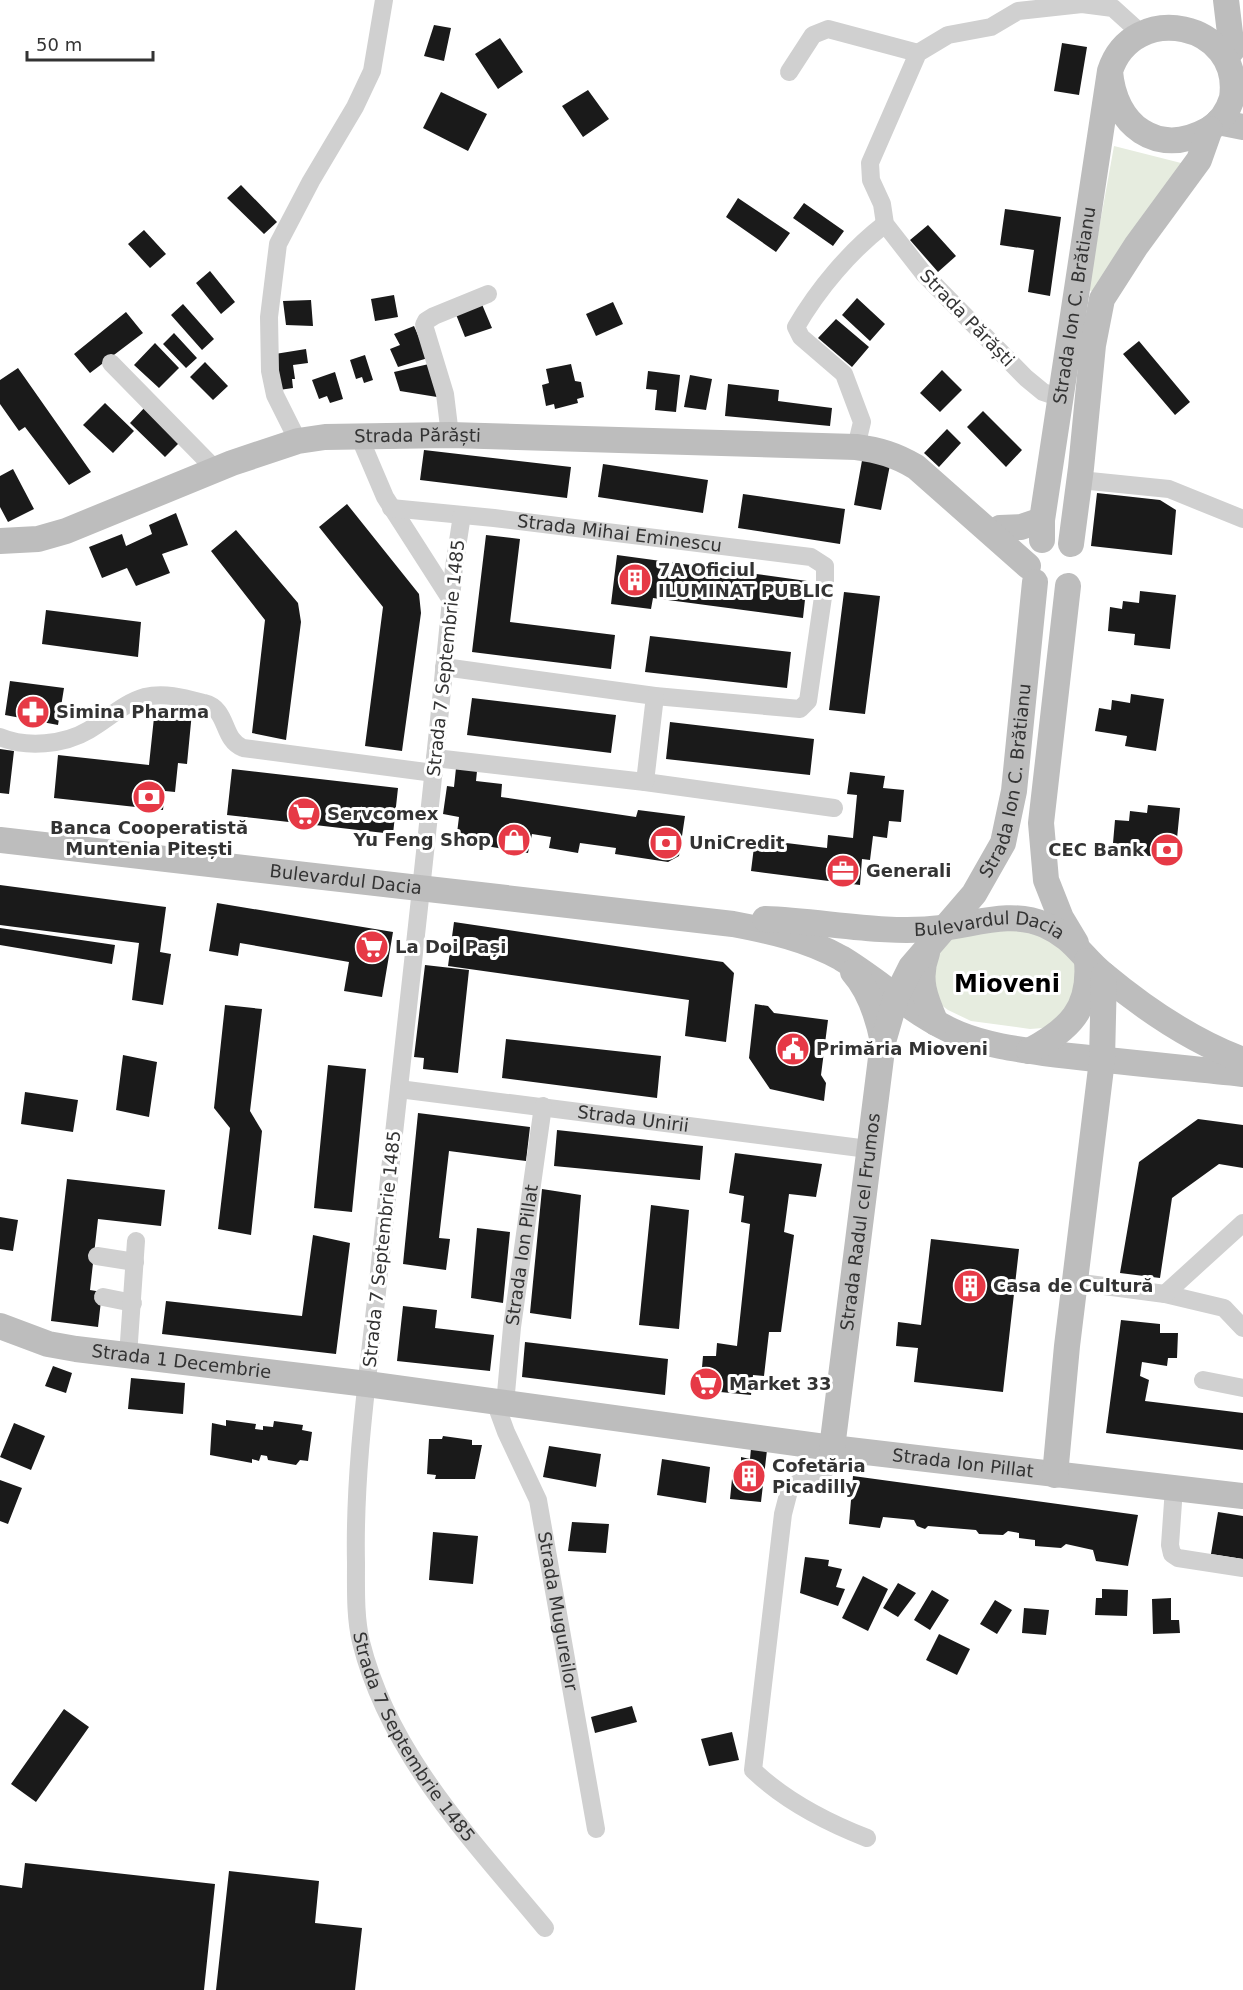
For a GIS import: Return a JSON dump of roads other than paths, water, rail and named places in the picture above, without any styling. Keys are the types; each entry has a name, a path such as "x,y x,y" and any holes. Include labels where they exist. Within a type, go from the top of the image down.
{"main road":[{"path":"1226,0 1238,71 1235,92 1229,108 1214,125 1192,138 1171,140 1151,136 1133,126 1120,111 1112,92 1110,71 1114,54 1122,39 1145,18 1164,14 1185,15 1206,23 1222,37 1238,71"},
{"name":"Strada Ion C. Brătianu","path":"1071,544 1080,480 1086,311 1110,71"},
{"path":"1214,125 1243,127"},
{"name":"Strada Ion C. Brătianu","path":"1041,534 1061,398 1086,311 1113,279 1199,160 1214,125"},
{"name":"Strada Părăști","path":"0,540 38,539 66,531 215,469 298,441 359,436 450,435 856,447 880,450 899,456 916,467 991,526 1031,574"},
{"path":"991,526 1021,527 1060,538 1071,544 1077,550 1080,564 1078,575 1068,586 1050,590 1031,574 1030,553 1041,534"},
{"name":"Strada Ion C. Brătianu","path":"896,997 911,967 974,894 994,862 1009,825 1014,791 1031,574"},
{"name":"Strada Ion C. Brătianu","path":"1068,586 1044,791 1042,844 1046,880 1054,901 1090,961"},
{"name":"Bulevardul Dacia","path":"0,840 693,918 796,938 840,958 936,1023 959,1035 990,1044 1102,1060 1243,1074"},
{"name":"Bulevardul Dacia","path":"693,918 800,920 938,933 984,919 1013,918 1043,924 1171,1024 1243,1060"},
{"path":"936,1023 923,993 921,975 925,955 938,933"},
{"path":"840,958 869,996 878,1018 883,1042"},
{"path":"1029,1051 1059,1034 1075,1017 1089,981 1090,961"},
{"path":"1055,1475 1074,1282 1102,1060 1090,961"},
{"name":"Strada Radul cel Frumos","path":"832,1448 883,1042 896,997"},
{"name":"Strada 1 Decembrie","path":"0,1326 48,1344 128,1356 367,1384"},
{"name":"Strada Ion Pillat","path":"367,1384 832,1448 1243,1496"}],"street":[{"path":"298,441 275,395 270,371 269,317 278,244 311,181 356,107 372,71 384,0"},
{"path":"789,72 813,35 828,29 918,52 948,35 991,27 1008,14 1052,5 1082,4 1113,8 1145,18"},
{"name":"Strada Părăști","path":"918,52 870,163 871,180 882,204 885,224 924,274 1010,362 1043,392 1061,398"},
{"path":"856,447 862,422 844,374 801,337 796,327 806,309 842,265 885,224"},
{"path":"450,435 445,394 424,325 434,316 488,294"},
{"path":"111,363 215,469"},
{"path":"359,436 372,470 391,508 451,600"},
{"path":"1080,480 1146,484 1169,489 1243,519"},
{"name":"Strada Mihai Eminescu","path":"391,508 811,557 825,566 825,583 807,701 800,709 655,696"},
{"name":"Strada 7 Septembrie 1485","path":"462,515 367,1384 355,1522 356,1595 361,1640 383,1705 412,1761 444,1806 545,1928"},
{"path":"444,667 655,696 645,782"},
{"path":"0,737 10,741 47,744 87,732 132,702 147,697 168,695 208,703 221,713 234,745 243,748 434,766 645,782 834,808"},
{"name":"Strada Unirii","path":"399,1089 868,1149"},
{"name":"Strada Ion Pillat","path":"500,1403 543,1106"},
{"path":"1165,1294 1243,1223"},
{"path":"128,1356 136,1241"},
{"path":"98,1256 135,1262"},
{"path":"1074,1282 1165,1294 1224,1308 1243,1328"},
{"path":"103,1297 133,1304"},
{"path":"1203,1380 1243,1388"},
{"name":"Strada Mugureilor","path":"500,1403 506,1432 538,1500 596,1829"},
{"path":"832,1448 826,1469 790,1487 783,1514 753,1770 773,1789 867,1838"},
{"path":"1174,1488 1170,1545 1172,1554 1178,1558 1243,1568"}],"place":[{"name":"7A Oficiul ILUMINAT PUBLIC","path":"635,580"},
{"name":"Simina Pharma","path":"33,712"},
{"name":"Banca Cooperatistă Muntenia Pitești","path":"149,797"},
{"name":"Servcomex","path":"304,814"},
{"name":"Yu Feng Shop","path":"514,840"},
{"name":"UniCredit","path":"666,843"},
{"name":"CEC Bank","path":"1167,850"},
{"name":"Generali","path":"843,871"},
{"name":"La Doi Pași","path":"372,947"},
{"name":"Primăria Mioveni","path":"793,1049"},
{"name":"Casa de Cultură","path":"970,1286"},
{"name":"Market 33","path":"706,1384"},
{"name":"Cofetăria Picadilly","path":"749,1476"}],"district":[{"name":"Mioveni","path":"1007,984"}]}
